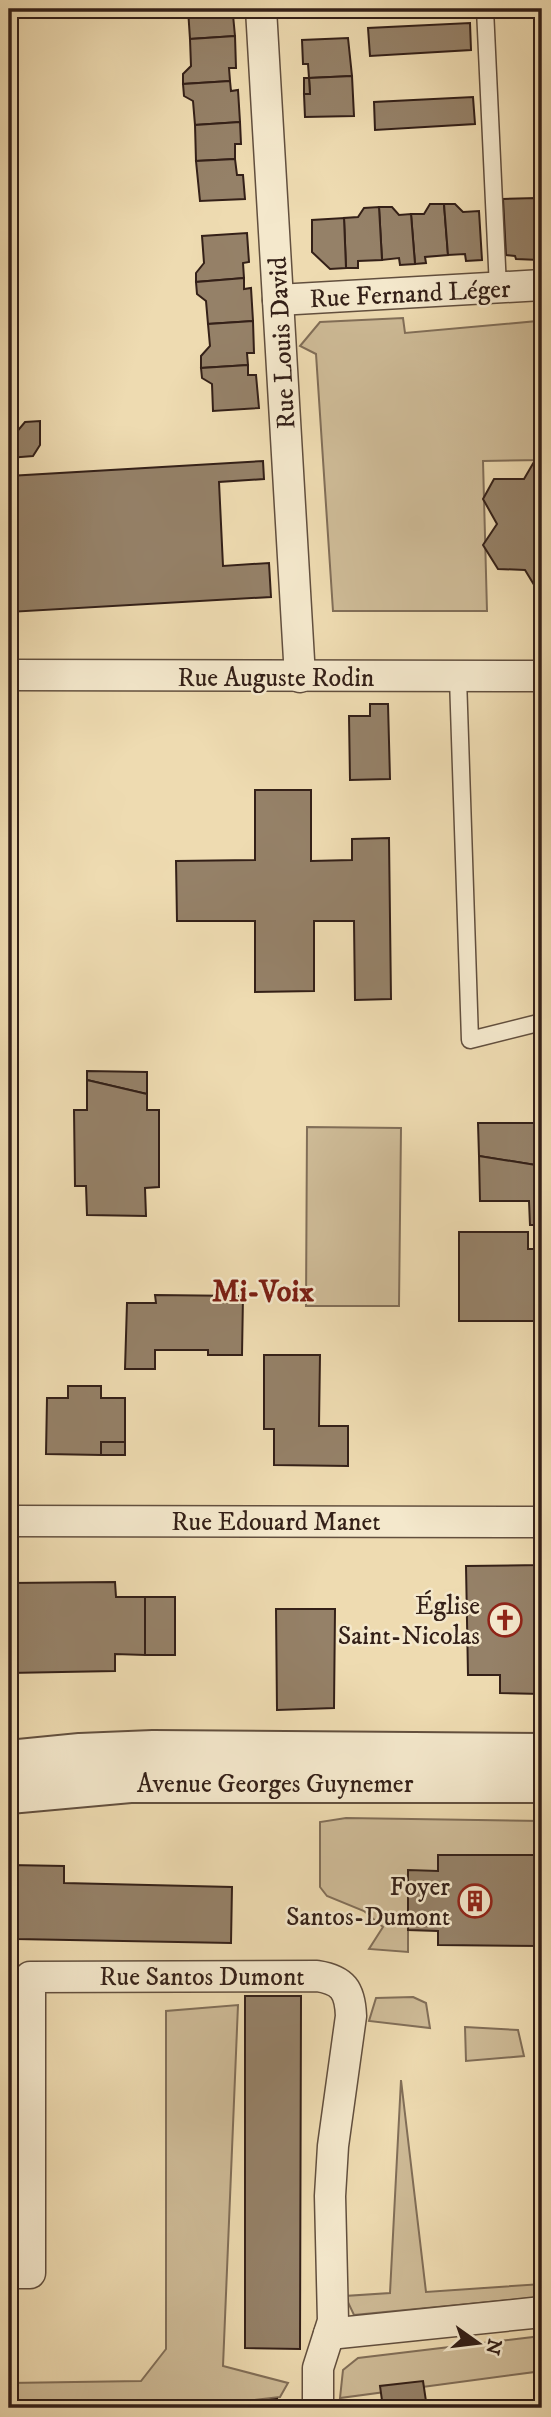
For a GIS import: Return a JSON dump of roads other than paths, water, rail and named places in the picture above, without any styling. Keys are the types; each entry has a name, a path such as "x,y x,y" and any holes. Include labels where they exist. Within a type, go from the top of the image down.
{"street":[{"name":"Rue Louis David","path":"261,9 300,677"},
{"name":"Rue Fernand Léger","path":"278,300 542,285"},
{"name":"Rue Auguste Rodin","path":"9,675 457,678 542,676"},
{"name":"Rue Edouard Manet","path":"9,1521 542,1522"},
{"name":"Avenue Georges Guynemer","path":"9,1760 153,1750 542,1753"},
{"name":"Avenue Georges Guynemer","path":"9,1794 130,1783 542,1783"},
{"name":"Rue Santos Dumont","path":"9,2273 30,2273 30,1977 331,1978 344,1987 351,2000 351,2016 333,2146 330,2196 333,2309 329,2334 318,2368 318,2408"},
{"path":"329,2334 542,2312"}],"lane":[{"path":"485,9 498,288"},
{"path":"457,678 470,1040 542,1022"}],"place":[{"name":"Église Saint-Nicolas","path":"505,1620"},
{"name":"Foyer Santos-Dumont","path":"475,1901"}],"district":[{"name":"Mi-Voix","path":"263,1291"}]}
